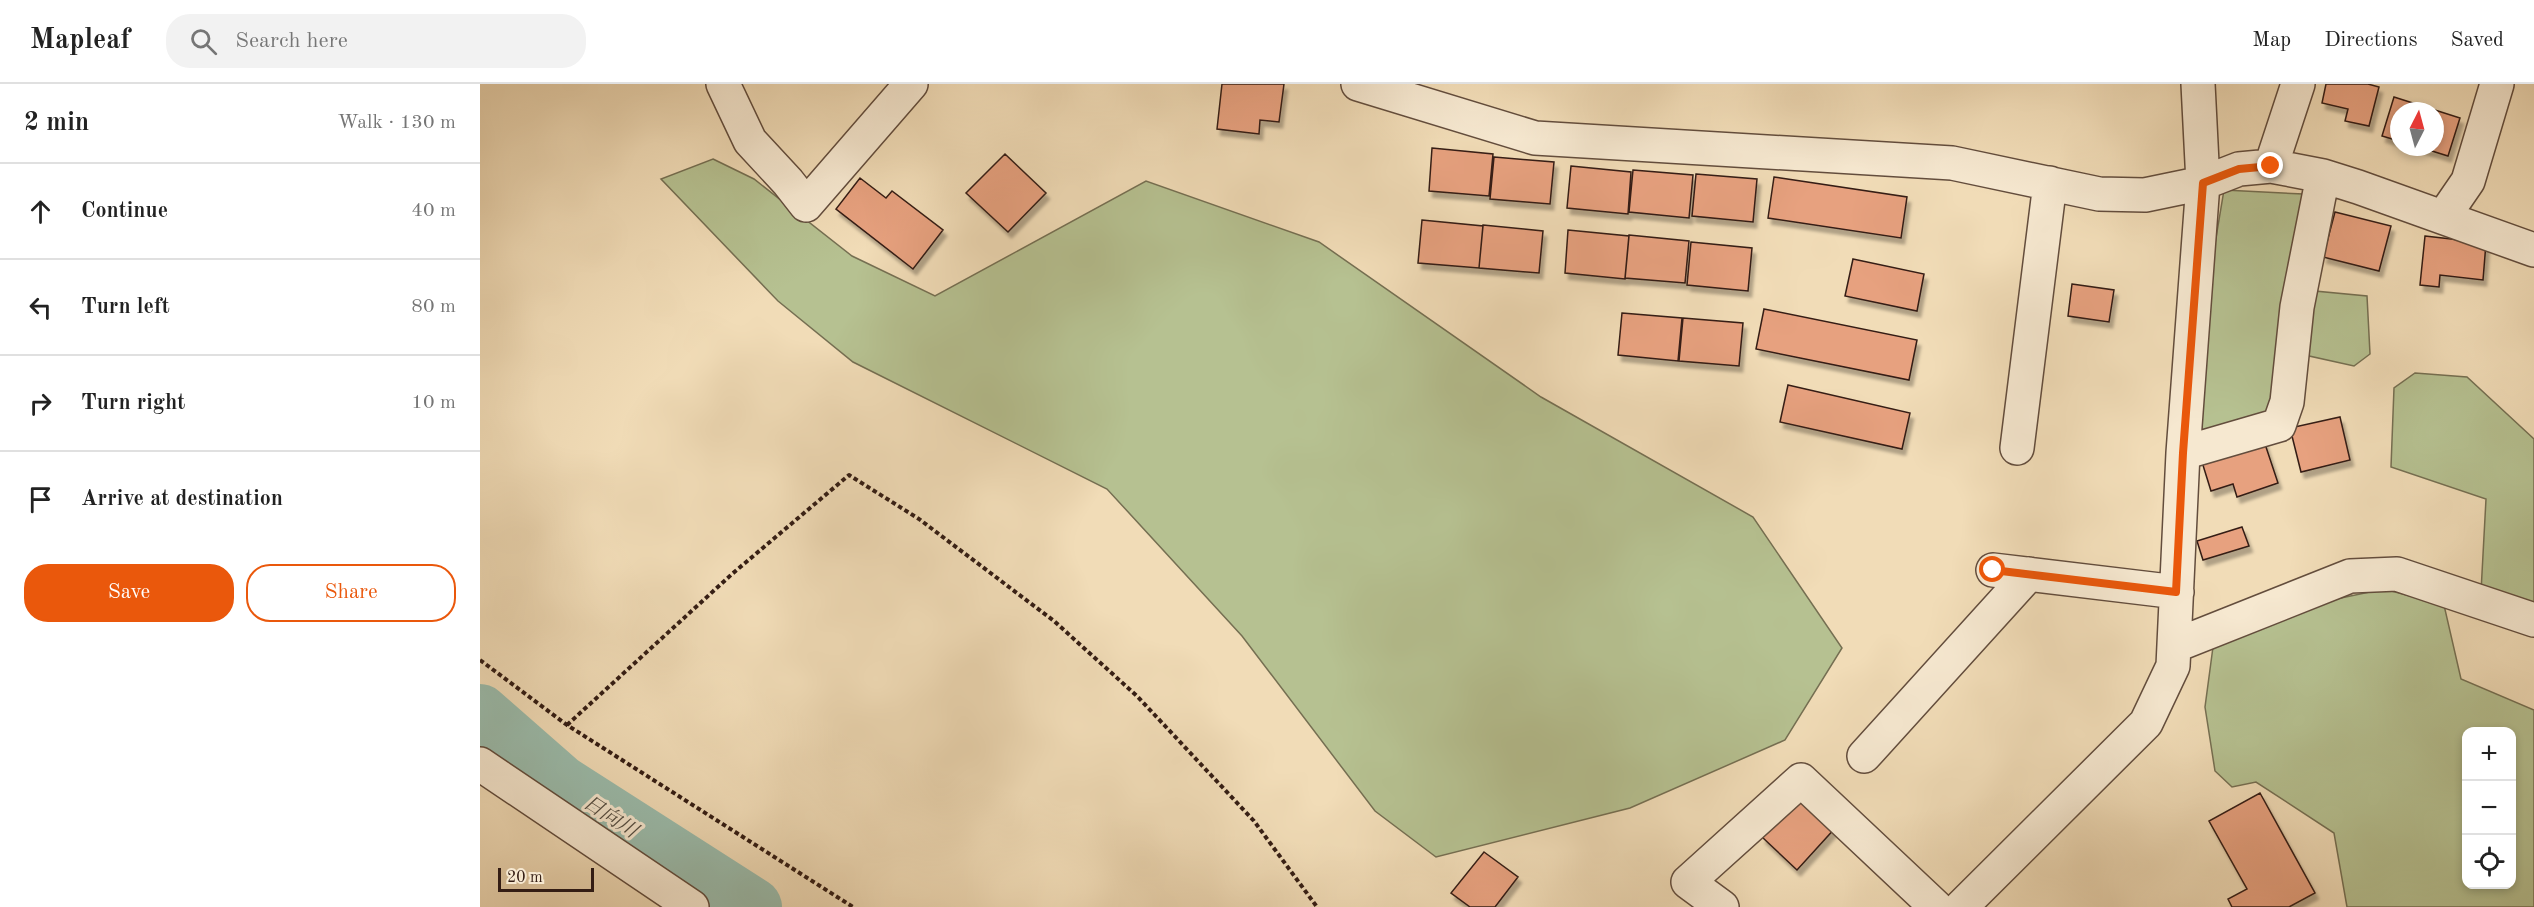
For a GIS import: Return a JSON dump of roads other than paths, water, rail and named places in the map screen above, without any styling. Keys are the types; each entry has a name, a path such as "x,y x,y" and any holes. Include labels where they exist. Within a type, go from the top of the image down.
{"street":[{"path":"723,84 750,141 806,205 911,84"},
{"path":"1358,84 1535,138 1952,163 2098,194 2145,195 2203,183 2239,169 2271,166 2323,176 2444,216 2534,250"},
{"path":"1962,907 2146,723 2173,666 2183,453 2203,183 2198,84"},
{"path":"2271,166 2298,84"},
{"path":"2444,216 2468,181 2497,84"},
{"path":"2183,453 2278,425 2287,402 2297,307 2323,176"},
{"path":"2017,448 2050,183"},
{"path":"1993,570 2176,592"},
{"path":"1864,756 2029,574"},
{"path":"2174,646 2350,576 2397,574 2534,620"},
{"path":"480,764 692,907"},
{"path":"1722,907 1688,882 1801,780 1936,907"}],"waterway":[{"name":"日向川","path":"480,713 561,784 753,907"}]}
